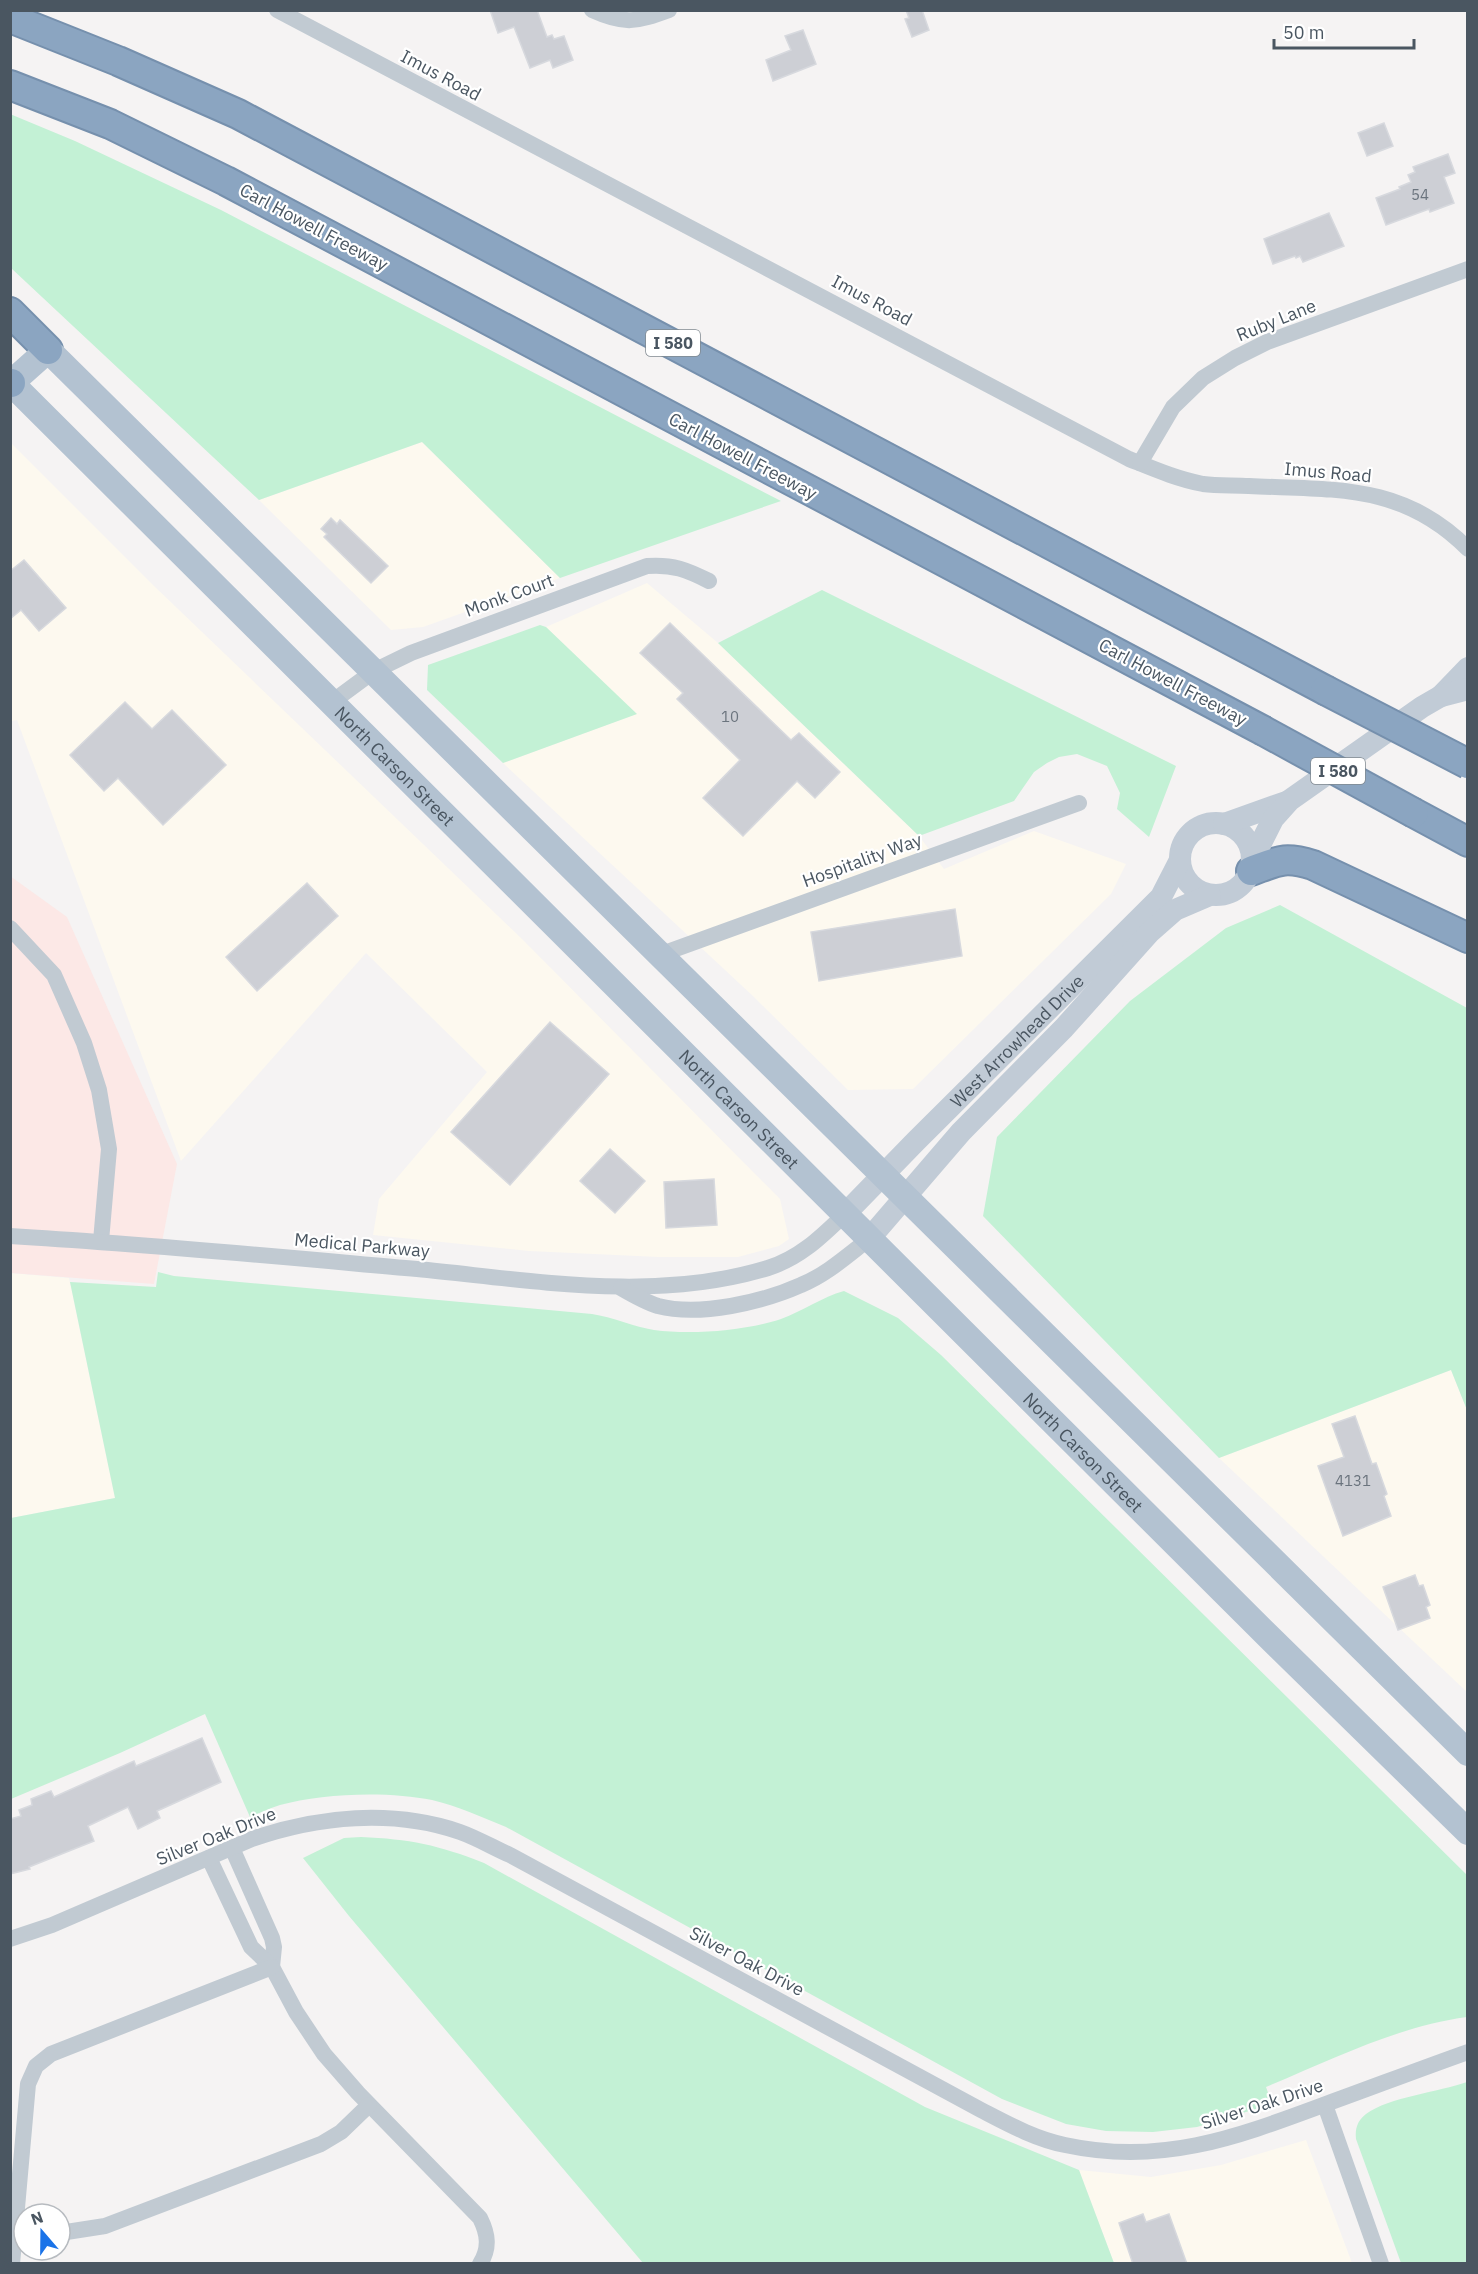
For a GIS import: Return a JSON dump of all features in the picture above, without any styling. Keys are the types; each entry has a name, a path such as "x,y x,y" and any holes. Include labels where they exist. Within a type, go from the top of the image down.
{"highway":[{"name":"I 580","path":"10,18 118,61 238,114 1467,764"},
{"name":"Carl Howell Freeway","path":"10,85 110,124 226,181 1262,730 1467,842"},
{"path":"10,312 48,350"},
{"path":"1252,865 1294,859 1303,862 1467,938"}],"main road":[{"path":"10,383 48,350 1467,1753"},
{"name":"North Carson Street","path":"10,383 1260,1629 1467,1832"},
{"path":"1252,865 1248,841 1237,829 1224,824 1209,823 1192,832 1184,842 1180,860 1184,877 1198,891 1210,895 1227,894 1238,888 1252,865 1273,819 1290,800 1367,744 1442,696 1467,668"},
{"path":"1442,696 1467,689"},
{"path":"1224,824 1290,800"},
{"name":"West Arrowhead Drive","path":"845,1214 1161,897 1180,860"},
{"name":"West Arrowhead Drive","path":"869,1239 961,1132 1064,1028 1150,932 1175,910 1210,895"}],"street":[{"name":"Imus Road","path":"277,10 1140,463 1167,475 1205,484 1349,490 1393,500 1423,514 1451,532 1467,549"},
{"path":"592,10 616,20 628,22 669,10"},
{"name":"Ruby Lane","path":"1140,463 1173,407 1203,378 1234,358 1267,342 1467,269"},
{"name":"Monk Court","path":"332,702 374,671 430,645 647,566 666,564 689,571 709,581"},
{"name":"Hospitality Way","path":"659,954 1079,803"},
{"path":"10,928 54,975 84,1043 99,1090 109,1149 101,1241"},
{"name":"Medical Parkway","path":"10,1236 101,1241 620,1288 710,1281 770,1268 814,1245 845,1214"},
{"name":"Medical Parkway","path":"620,1288 657,1306 682,1310 761,1300 803,1285 834,1266 869,1239"},
{"name":"Silver Oak Drive","path":"10,1939 52,1925 281,1829 317,1821 362,1818 412,1821 460,1832 510,1855 981,2110 1026,2133 1064,2145 1121,2152 1156,2152 1205,2145 1247,2134 1467,2052"},
{"path":"232,1848 272,1938 274,1947 272,1967"},
{"path":"209,1858 251,1947 264,1962 272,1967 309,2033 340,2074 480,2218 487,2235 487,2244 480,2264"},
{"path":"21,2202 28,2084 31,2075 43,2059 272,1967"},
{"path":"72,2231 105,2226 321,2144 341,2132 369,2105"},
{"path":"1325,2105 1381,2264"}],"shaded area":[{"path":"10,442 153,585 522,939 780,1199 789,1239 779,1246 738,1257 659,1257 529,1251 373,1235 379,1199 487,1072 366,953 181,1161 17,720 11,721"},
{"path":"422,442 560,578 423,627 391,630 259,500"},
{"path":"647,583 718,643 919,836 944,869 1034,831 1126,864 1111,894 913,1089 848,1090 754,997 503,763 636,714 546,627"},
{"path":"10,876 67,917 177,1164 154,1284 11,1273"},
{"path":"10,1273 69,1278 115,1498 11,1518"},
{"path":"1451,1370 1467,1410 1467,1692 1219,1458"},
{"path":"1306,2140 1352,2263 1114,2263 1079,2170 1151,2177 1221,2165"}],"green space":[{"path":"10,114 75,141 221,210 781,501 560,578 422,442 259,500 11,268"},
{"path":"822,590 1176,766 1149,837 1117,809 1120,793 1107,766 1077,754 1059,757 1034,772 1014,801 919,836 718,643"},
{"path":"540,625 546,627 637,714 503,763 427,690 428,665"},
{"path":"1280,905 1467,1008 1467,1410 1451,1370 1219,1458 983,1216 997,1137 1130,1001 1226,928"},
{"path":"158,1272 174,1276 592,1314 647,1329 684,1332 718,1331 767,1323 789,1316 844,1291 898,1318 941,1355 1467,1875 1467,2017 1441,2021 1390,2036 1266,2087 1272,2104 1197,2127 1153,2132 1106,2131 1066,2124 1002,2099 506,1827 460,1809 432,1800 376,1794 297,1801 276,1806 250,1817 205,1714 11,1799 11,1518 115,1498 70,1282 156,1287"},
{"path":"361,1837 424,1844 484,1863 925,2107 1079,2170 1114,2263 643,2263 349,1916 303,1858 344,1838"},
{"path":"1467,2082 1467,2263 1401,2263 1356,2139 1357,2125 1366,2114 1388,2103"}],"building":[{"path":"490,10 537,10 547,37 552,35 554,39 564,36 573,60 553,68 550,60 530,68 514,27 498,33"},
{"path":"906,10 922,10 929,30 912,37 905,19 909,18"},
{"path":"803,30 816,64 773,81 766,60 791,50 785,36"},
{"path":"1384,123 1393,146 1367,156 1358,133"},
{"path":"1448,154 1455,173 1444,177 1454,203 1430,212 1429,209 1386,225 1376,198 1411,182 1408,175 1415,172 1413,167"},
{"path":"1329,213 1344,246 1303,262 1300,256 1296,258 1295,256 1273,264 1264,239"},
{"path":"331,518 337,524 340,520 388,566 371,583 324,537 327,534 321,529"},
{"path":"24,560 66,608 39,631 21,610 10,619 10,571"},
{"path":"670,623 791,740 799,733 840,772 815,798 797,781 743,836 703,798 740,760 677,699 683,693 640,653"},
{"path":"125,702 152,729 172,710 226,765 163,825 118,778 104,791 70,755"},
{"path":"307,883 338,916 257,991 226,957"},
{"path":"955,909 962,956 819,981 811,932"},
{"path":"550,1022 609,1074 510,1185 451,1132"},
{"path":"610,1149 645,1181 615,1213 580,1181"},
{"path":"714,1179 717,1225 666,1228 664,1182"},
{"path":"1355,1416 1372,1464 1376,1463 1387,1494 1384,1496 1391,1516 1343,1536 1318,1466 1344,1457 1332,1424"},
{"path":"1415,1575 1419,1586 1423,1585 1430,1605 1426,1607 1430,1618 1398,1630 1383,1587"},
{"path":"202,1738 221,1782 157,1811 160,1818 138,1829 128,1807 88,1826 94,1841 29,1867 30,1869 10,1874 10,1819 21,1816 19,1810 32,1805 31,1799 51,1791 54,1797 134,1761 136,1766"},
{"path":"1143,2214 1146,2222 1169,2214 1187,2264 1133,2264 1119,2223"}]}
